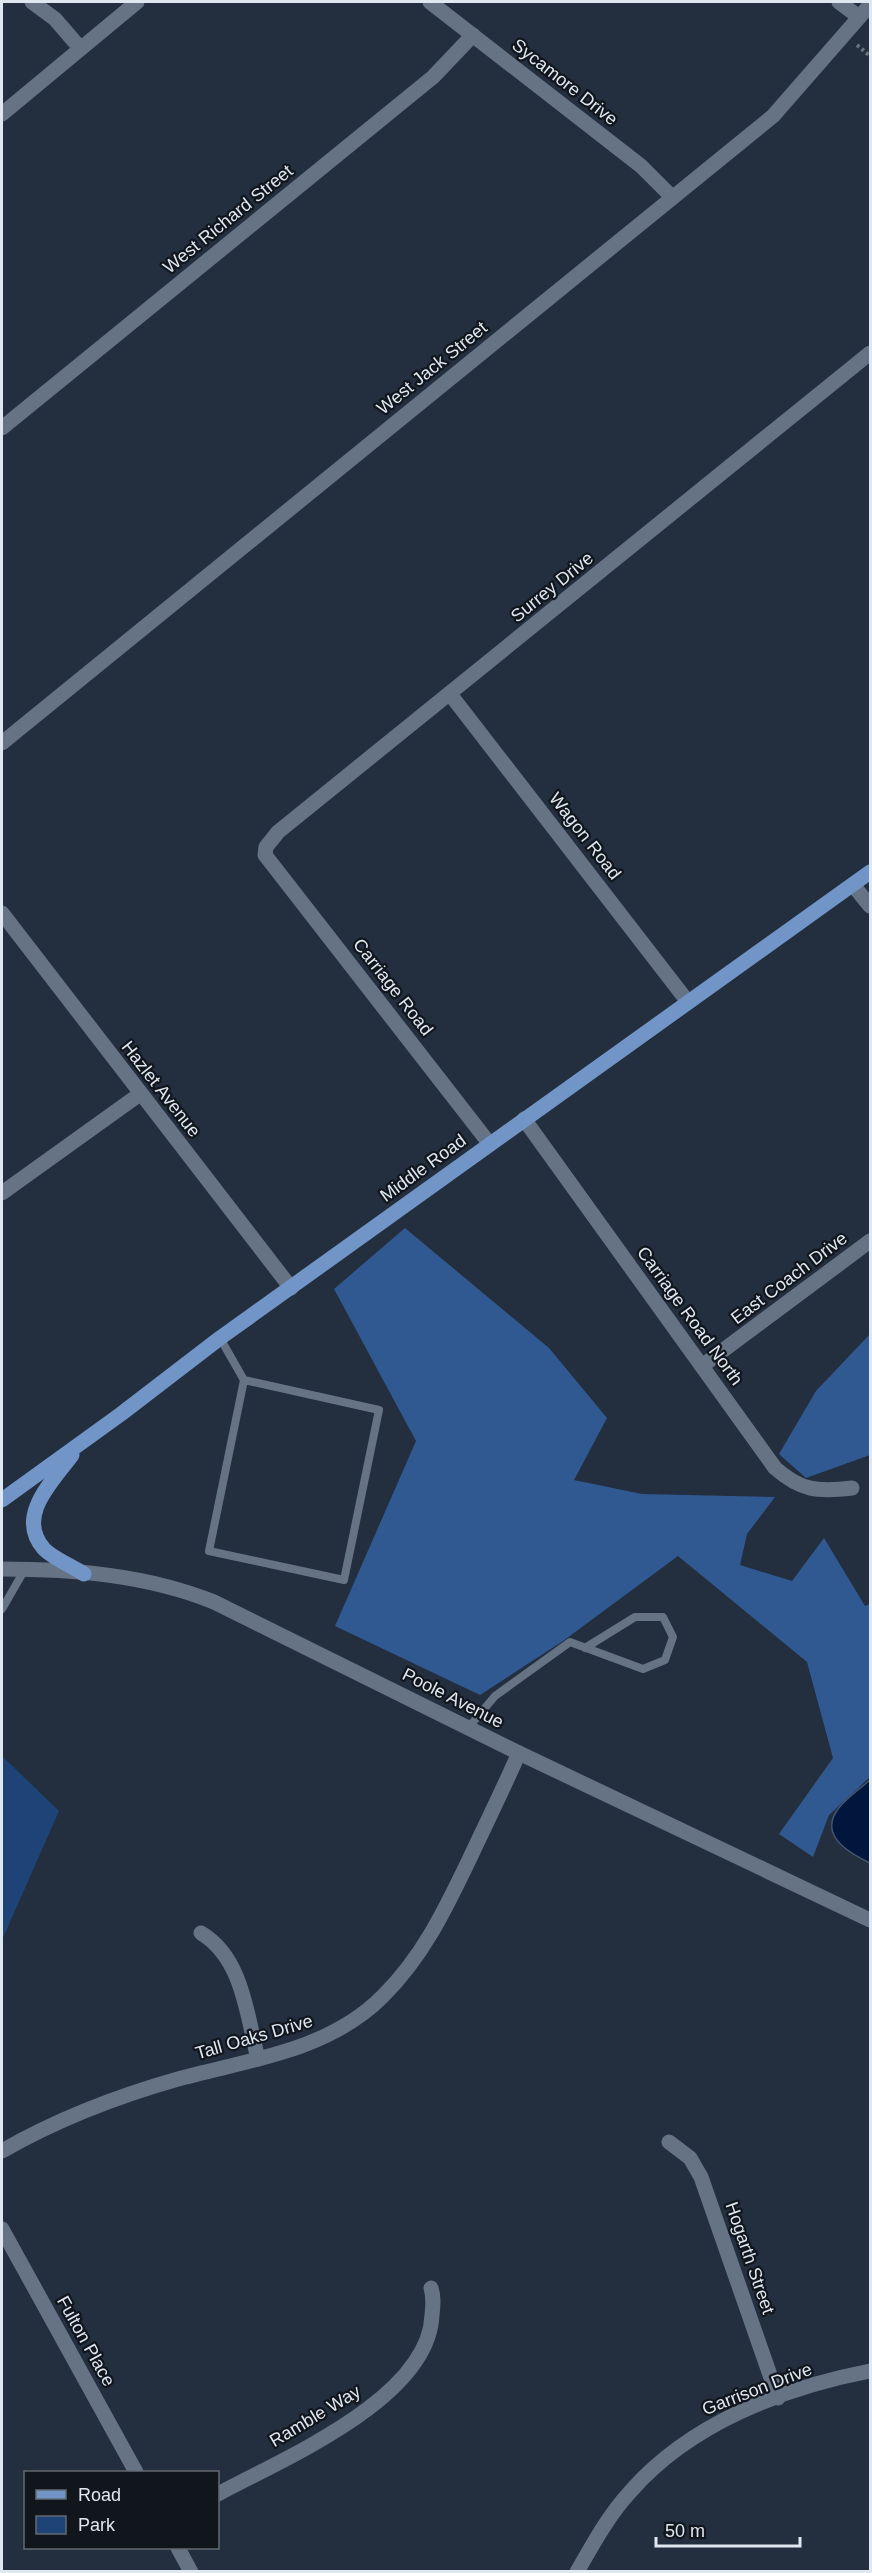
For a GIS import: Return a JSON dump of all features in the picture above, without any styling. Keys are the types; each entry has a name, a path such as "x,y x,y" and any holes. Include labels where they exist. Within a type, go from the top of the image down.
{"main road":[{"name":"Middle Road","path":"2,1500 489,1143 870,872"},
{"path":"82,1442 41,1497 33,1515 33,1527 44,1549 84,1574"}],"street":[{"path":"32,2 55,19 80,48"},
{"path":"2,114 137,2"},
{"name":"Sycamore Drive","path":"430,2 641,166 672,197"},
{"path":"839,2 859,17"},
{"name":"West Jack Street","path":"2,743 773,116 870,5"},
{"name":"West Richard Street","path":"2,428 433,77 473,35"},
{"name":"Surrey Drive","path":"265,855 266,847 278,832 870,353"},
{"name":"Wagon Road","path":"450,694 688,1002"},
{"name":"Carriage Road","path":"265,855 489,1143"},
{"path":"853,885 870,906"},
{"name":"Hazlet Avenue","path":"2,913 291,1288"},
{"path":"2,1193 140,1094"},
{"name":"Carriage Road North","path":"524,1119 776,1468 789,1480 823,1492 852,1488"},
{"name":"East Coach Drive","path":"702,1366 870,1241"},
{"name":"Poole Avenue","path":"2,1569 26,1569 156,1582 214,1602 519,1753 870,1920"},
{"name":"Tall Oaks Drive","path":"2,2151 54,2125 140,2091 258,2059 328,2035 366,2011 404,1973 440,1920 519,1753"},
{"path":"201,1933 224,1953 238,1979 258,2059"},
{"name":"Hogarth Street","path":"669,2142 690,2157 701,2177 778,2398"},
{"name":"Fulton Place","path":"2,2229 134,2471"},
{"name":"Ramble Way","path":"219,2493 345,2425 383,2397 412,2367 432,2331 433,2295 431,2288"},
{"name":"Garrison Drive","path":"577,2571 610,2517 629,2492 669,2453 711,2426 778,2398 870,2371"},
{"path":"179,2549 191,2571"}],"lane":[{"path":"220,1338 243,1380 209,1551 344,1580 380,1410 243,1380"},
{"path":"2,1609 26,1569"},
{"path":"469,1727 495,1696 570,1642 585,1648 643,1669 665,1660 673,1637 663,1617 635,1617 585,1648"}],"green space":[{"path":"2,1756 59,1811 2,1940"}],"shaded area":[{"path":"405,1228 549,1348 607,1418 574,1480 642,1494 775,1497 747,1534 740,1565 792,1581 824,1538 865,1606 870,1604 870,1777 829,1815 813,1857 779,1834 833,1758 807,1662 678,1556 563,1641 480,1695 335,1626 416,1441 334,1289"},
{"path":"870,1334 870,1455 806,1478 779,1454 816,1391"},
{"path":"870,1780 870,1863 841,1844 832,1830 832,1821 843,1803"}]}
